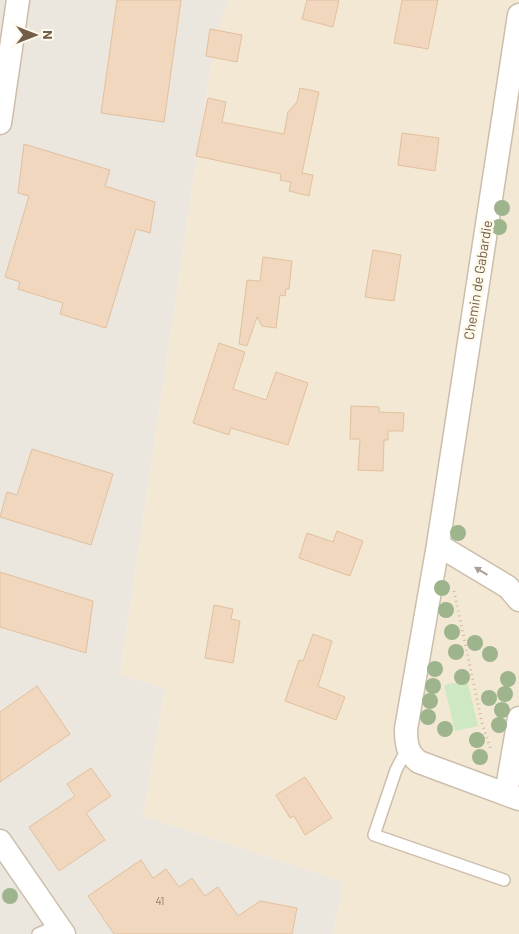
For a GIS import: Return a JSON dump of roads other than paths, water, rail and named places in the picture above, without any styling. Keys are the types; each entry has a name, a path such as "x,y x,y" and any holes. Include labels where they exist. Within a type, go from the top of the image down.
{"street":[{"path":"0,123 18,0"},
{"name":"Chemin de Gabardie","path":"408,749 406,729 447,550 519,15"},
{"path":"447,550 508,587 519,600"},
{"path":"408,749 419,762 512,796 519,718"},
{"path":"0,841 53,931"}],"lane":[{"path":"408,749 396,770 374,835 504,880"}]}
